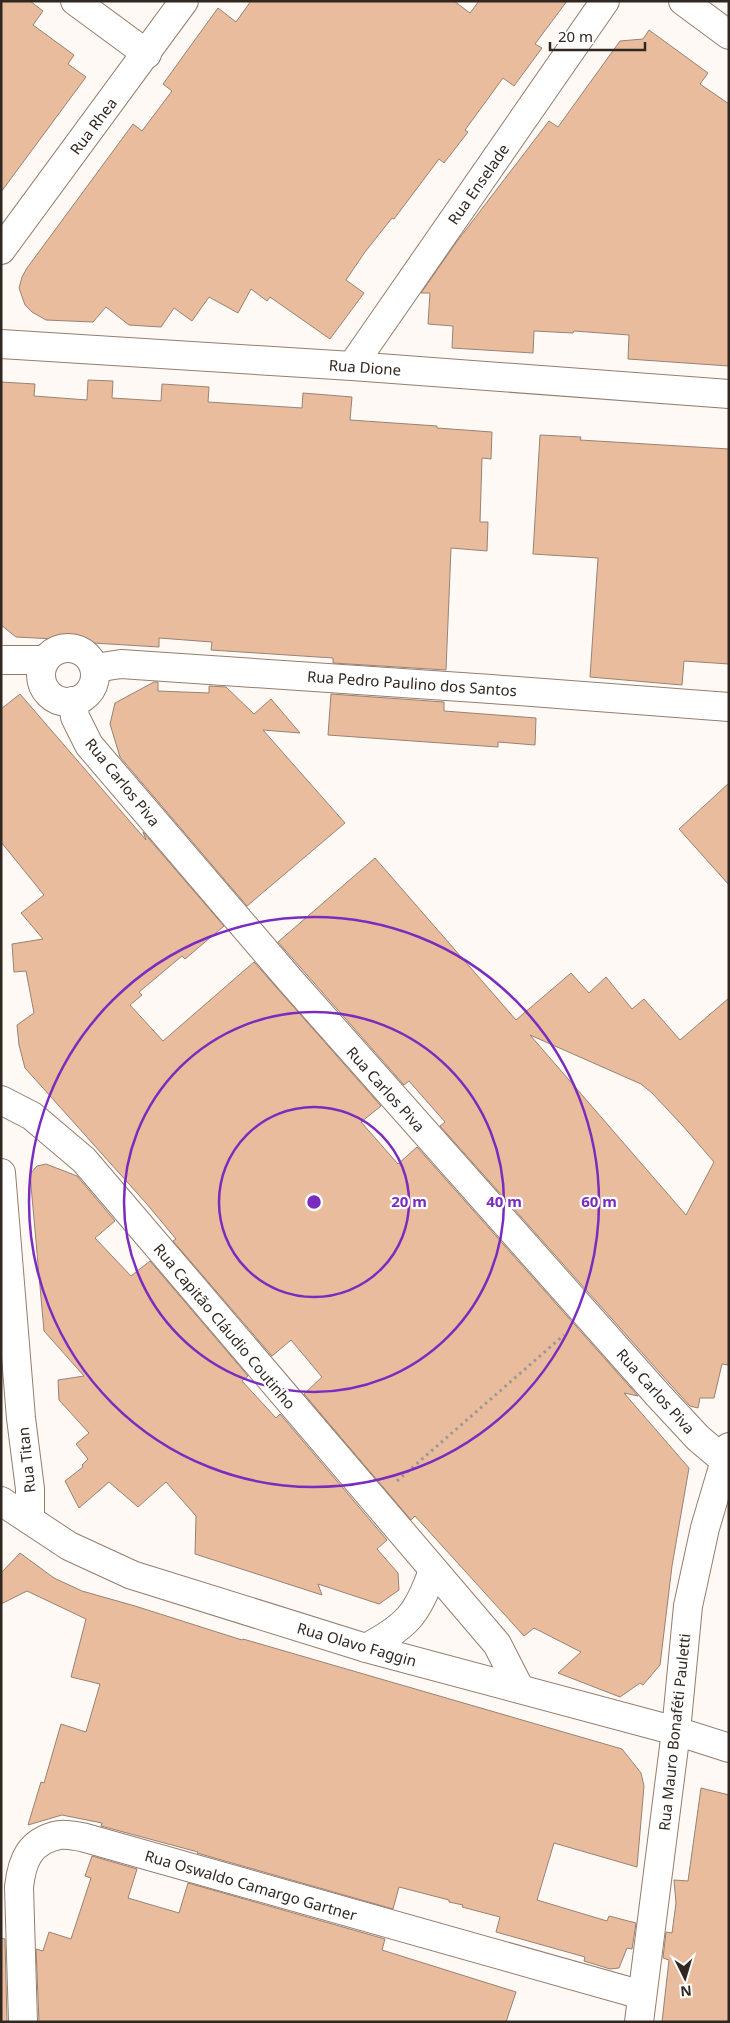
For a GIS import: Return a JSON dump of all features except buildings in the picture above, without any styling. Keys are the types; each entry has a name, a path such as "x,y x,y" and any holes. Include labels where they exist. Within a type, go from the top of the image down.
{"street":[{"path":"75,1 147,54"},
{"name":"Rua Rhea","path":"1,250 147,54 184,1"},
{"name":"Rua Enselade","path":"352,366 605,1"},
{"path":"683,1 729,35"},
{"name":"Rua Dione","path":"1,344 352,366 729,394"},
{"path":"68,647 85,653 95,668 96,677 93,685 81,699 64,702 55,699 43,686 42,668 45,660 51,653 68,647"},
{"path":"1,660 45,660"},
{"name":"Rua Pedro Paulino dos Santos","path":"95,668 121,664 729,707"},
{"name":"Rua Carlos Piva","path":"73,701 75,717 89,745 290,980 698,1438 726,1453"},
{"name":"Rua Capitão Cláudio Coutinho","path":"1,1100 32,1116 84,1160 497,1644 520,1689"},
{"name":"Rua Titan","path":"1,1173 11,1406 30,1489 30,1520"},
{"name":"Rua Mauro Bonaféti Pauletti","path":"639,2022 676,1731 688,1606 705,1528 726,1453"},
{"name":"Rua Olavo Faggin","path":"1,1501 69,1546 132,1575 366,1648 676,1731 729,1748"},
{"path":"366,1648 390,1636 414,1612 424,1597 432,1570"},
{"name":"Rua Oswaldo Camargo Gartner","path":"23,2022 19,1887 21,1869 27,1853 42,1841 60,1835 82,1837 642,1995"}],"path":[{"path":"374,1501 587,1314"}]}
